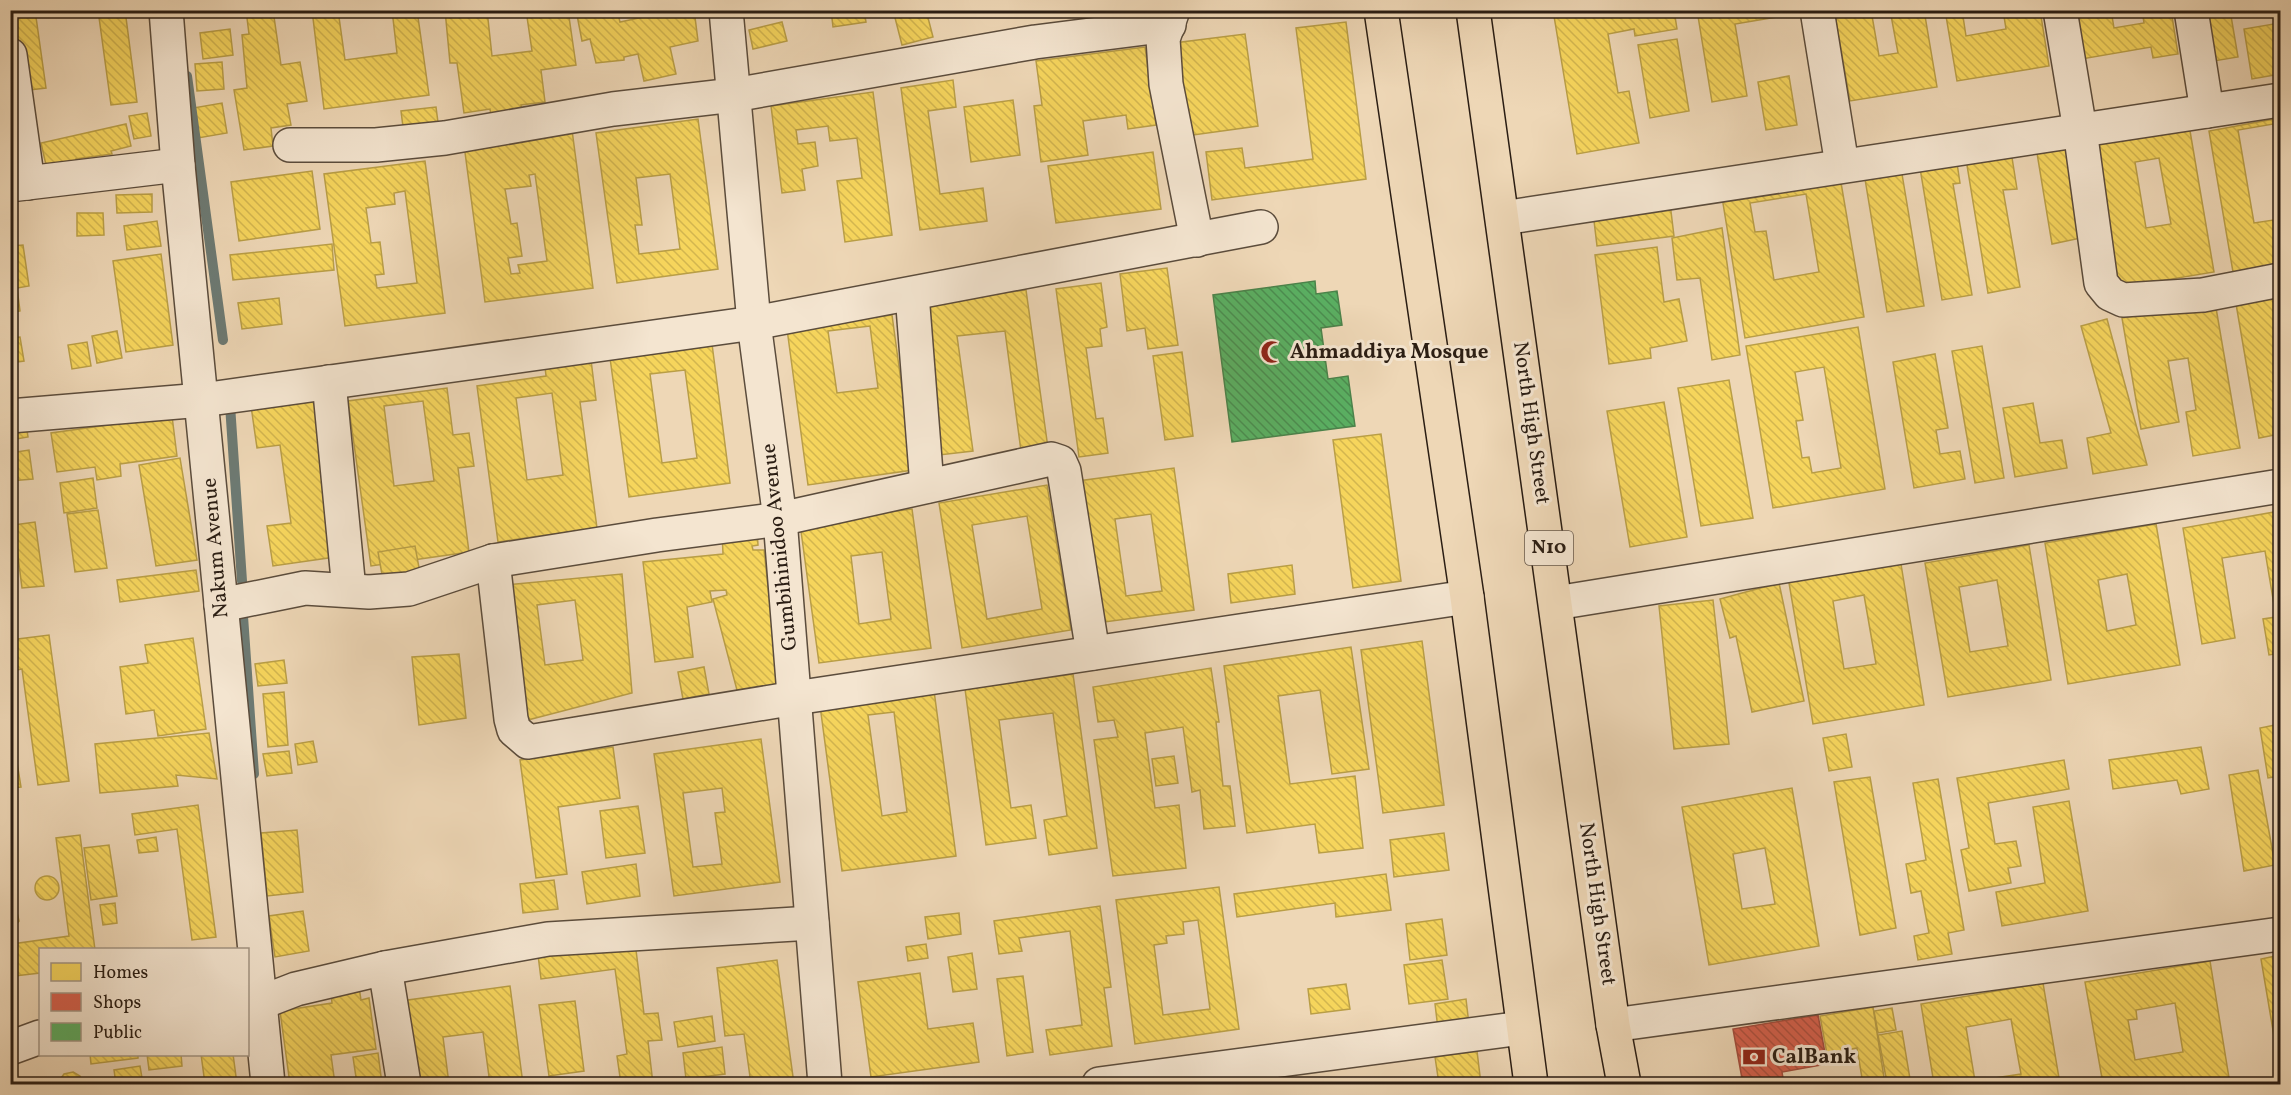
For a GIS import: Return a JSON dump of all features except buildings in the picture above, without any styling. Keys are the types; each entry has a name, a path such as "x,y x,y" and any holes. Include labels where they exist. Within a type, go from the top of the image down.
{"highway":[{"path":"1382,10 1467,597 1531,1084"},
{"name":"North High Street","path":"1473,10 1557,603 1613,1025 1624,1084"}],"street":[{"name":"Nakum Avenue","path":"166,10 178,165 221,605 254,1003 268,1084"},
{"name":"Gumbihinidoo Avenue","path":"726,10 754,323 780,519 825,1084"},
{"path":"1817,10 1842,165"},
{"path":"2060,10 2080,130 2101,282 2110,294 2123,300 2203,295 2280,280"},
{"path":"2192,10 2207,111"},
{"path":"290,145 376,145 445,138 613,109 734,95 1171,18"},
{"path":"1171,18 1163,39 1166,84 1197,240"},
{"path":"10,55 19,184 178,165"},
{"path":"1503,218 2280,100"},
{"path":"10,416 202,400 754,323 1261,227"},
{"path":"912,294 927,486"},
{"path":"329,382 348,590"},
{"path":"221,605 305,588 369,592 409,589 493,561 657,535 780,519 1051,459 1060,462 1093,653"},
{"path":"1557,603 2280,486"},
{"path":"493,561 511,718 514,730 528,742 795,698 1467,597"},
{"path":"254,1003 296,989 385,968 548,939 812,923"},
{"path":"1613,1025 2280,934"},
{"path":"385,968 404,1084"},
{"path":"1099,1084 1522,1028"},
{"path":"10,1048 39,1037"}],"waterway":[{"path":"187,76 223,340"},
{"path":"230,405 242,581"},
{"path":"243,616 254,774"}],"place":[{"name":"Ahmaddiya Mosque","path":"1272,352"},
{"name":"CalBank","path":"1754,1057"}]}
